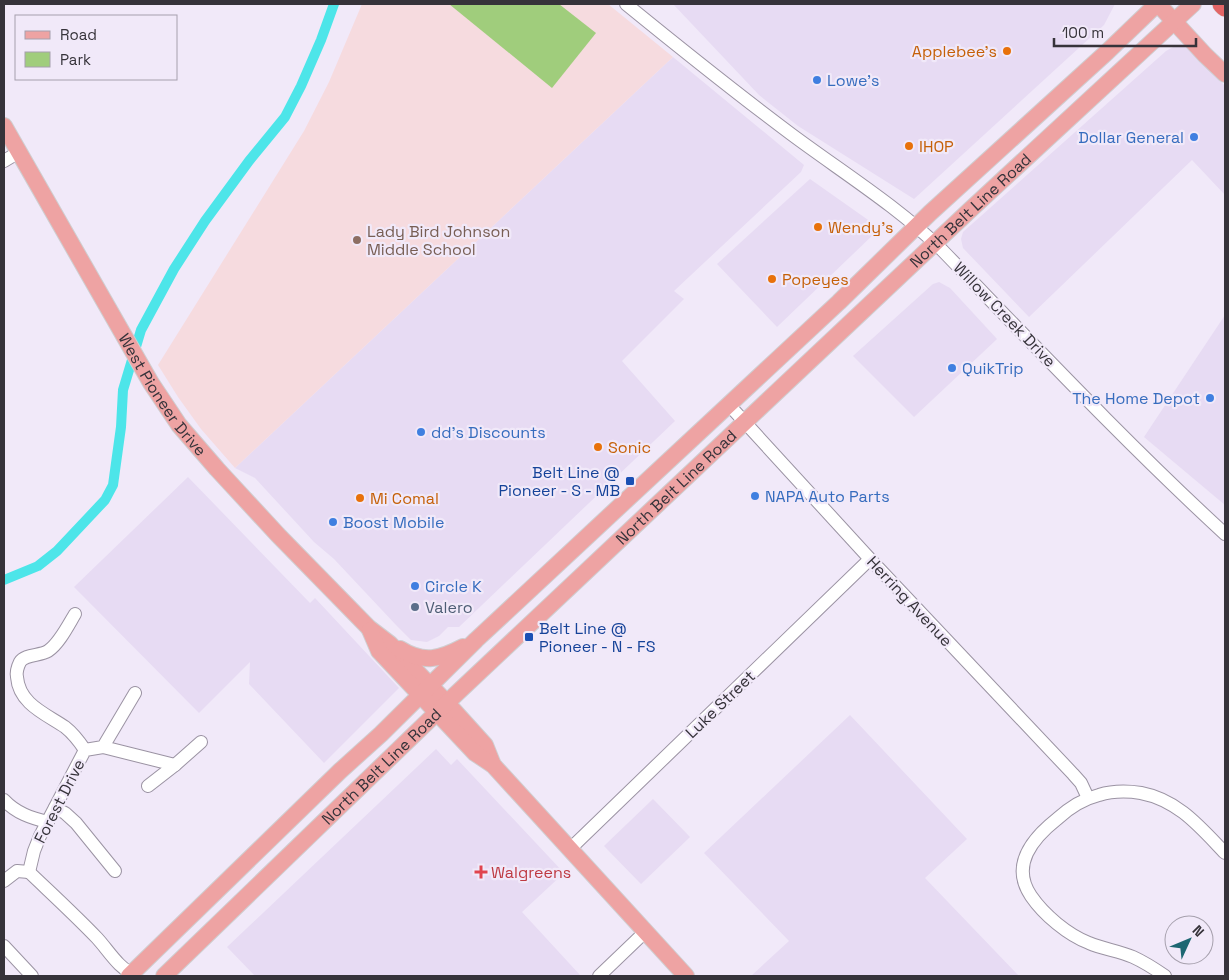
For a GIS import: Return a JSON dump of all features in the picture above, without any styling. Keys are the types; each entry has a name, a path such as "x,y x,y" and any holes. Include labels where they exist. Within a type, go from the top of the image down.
{"highway":[{"path":"1222,4 1225,7"}],"main road":[{"name":"North Belt Line Road","path":"132,976 269,840 476,640 840,302 917,226 1010,139 1107,52 1157,4"},
{"path":"1157,4 1225,74"},
{"name":"North Belt Line Road","path":"164,976 442,708 744,422 1190,7"},
{"name":"West Pioneer Drive","path":"4,126 151,383 179,425 278,534 369,628 390,644 425,691"},
{"name":"West Pioneer Drive","path":"369,628 379,651 442,708 475,753 493,765 686,976"},
{"path":"390,644 409,655 420,658 433,658 446,656 476,640"},
{"path":"269,840 284,860"}],"street":[{"name":"Willow Creek Drive","path":"626,4 790,133 917,226 1097,409 1225,534"},
{"path":"4,161 19,152"},
{"name":"Herring Avenue","path":"729,406 1073,774 1081,783 1088,798"},
{"name":"Luke Street","path":"570,849 870,559"},
{"path":"76,614 49,651 25,658 21,661 16,672 19,689 22,694 36,709 66,728 76,737 85,750"},
{"name":"Forest Drive","path":"29,872 40,836 85,750 103,747 135,693"},
{"path":"148,786 200,742"},
{"path":"103,747 175,765"},
{"path":"1165,976 1133,957 1088,943 1073,936 1038,905 1030,895 1024,878 1023,868 1031,844 1066,811 1088,798 1100,794 1125,792 1140,793 1164,800 1185,812 1225,852"},
{"path":"4,800 16,811 48,822"},
{"path":"55,808 66,813 76,823 115,871"},
{"path":"4,881 17,870 29,872 98,939 115,961 132,976"},
{"path":"600,976 646,931"},
{"path":"4,946 32,976"}],"shaded area":[{"name":"Lady Bird Johnson Middle School","path":"362,4 608,4 673,57 235,468 201,429 158,365 304,131 329,82"},
{"path":"673,4 1115,4 1104,25 914,199 798,126 759,95"},
{"path":"1175,46 1185,47 1195,53 1225,86 1225,195 1192,160 1029,317 963,248 961,239 963,232 1166,51"},
{"path":"673,57 804,165 801,172 674,291 684,299 622,361 675,421 459,627 448,627 439,636 427,642 411,640 334,559 314,542 255,478 235,468"},
{"path":"810,179 871,222 875,233 777,327 717,264"},
{"path":"939,282 950,288 997,339 914,417 853,356 933,284"},
{"path":"1225,315 1225,505 1144,437"},
{"path":"188,477 310,603 315,598 399,688 324,763 249,684 250,662 199,713 74,587"},
{"path":"850,715 967,839 925,878 1019,976 751,976 789,941 704,853"},
{"path":"436,749 451,765 457,759 564,873 522,912 580,975 255,976 227,947"},
{"path":"653,799 690,837 641,884 604,846"}],"green space":[{"path":"449,4 559,4 596,33 552,88"}],"waterway":[{"path":"4,580 38,566 57,551 105,500 113,485 121,427 123,390 141,330 174,269 205,221 249,161 285,117 321,40 334,4"}],"place":[{"name":"Applebee's","path":"1007,51"},
{"name":"Lowe's","path":"817,80"},
{"name":"Dollar General","path":"1194,137"},
{"name":"IHOP","path":"909,146"},
{"name":"Wendy's","path":"818,227"},
{"name":"Lady Bird Johnson Middle School","path":"357,240"},
{"name":"Popeyes","path":"772,279"},
{"name":"QuikTrip","path":"952,368"},
{"name":"The Home Depot","path":"1210,398"},
{"name":"dd's Discounts","path":"421,432"},
{"name":"Sonic","path":"598,447"},
{"name":"Belt Line @ Pioneer - S - MB","path":"630,481"},
{"name":"NAPA Auto Parts","path":"755,496"},
{"name":"Mi Comal","path":"360,498"},
{"name":"Boost Mobile","path":"333,522"},
{"name":"Circle K","path":"415,586"},
{"name":"Valero","path":"415,607"},
{"name":"Belt Line @ Pioneer - N - FS","path":"529,637"},
{"name":"Walgreens","path":"481,872"}]}
